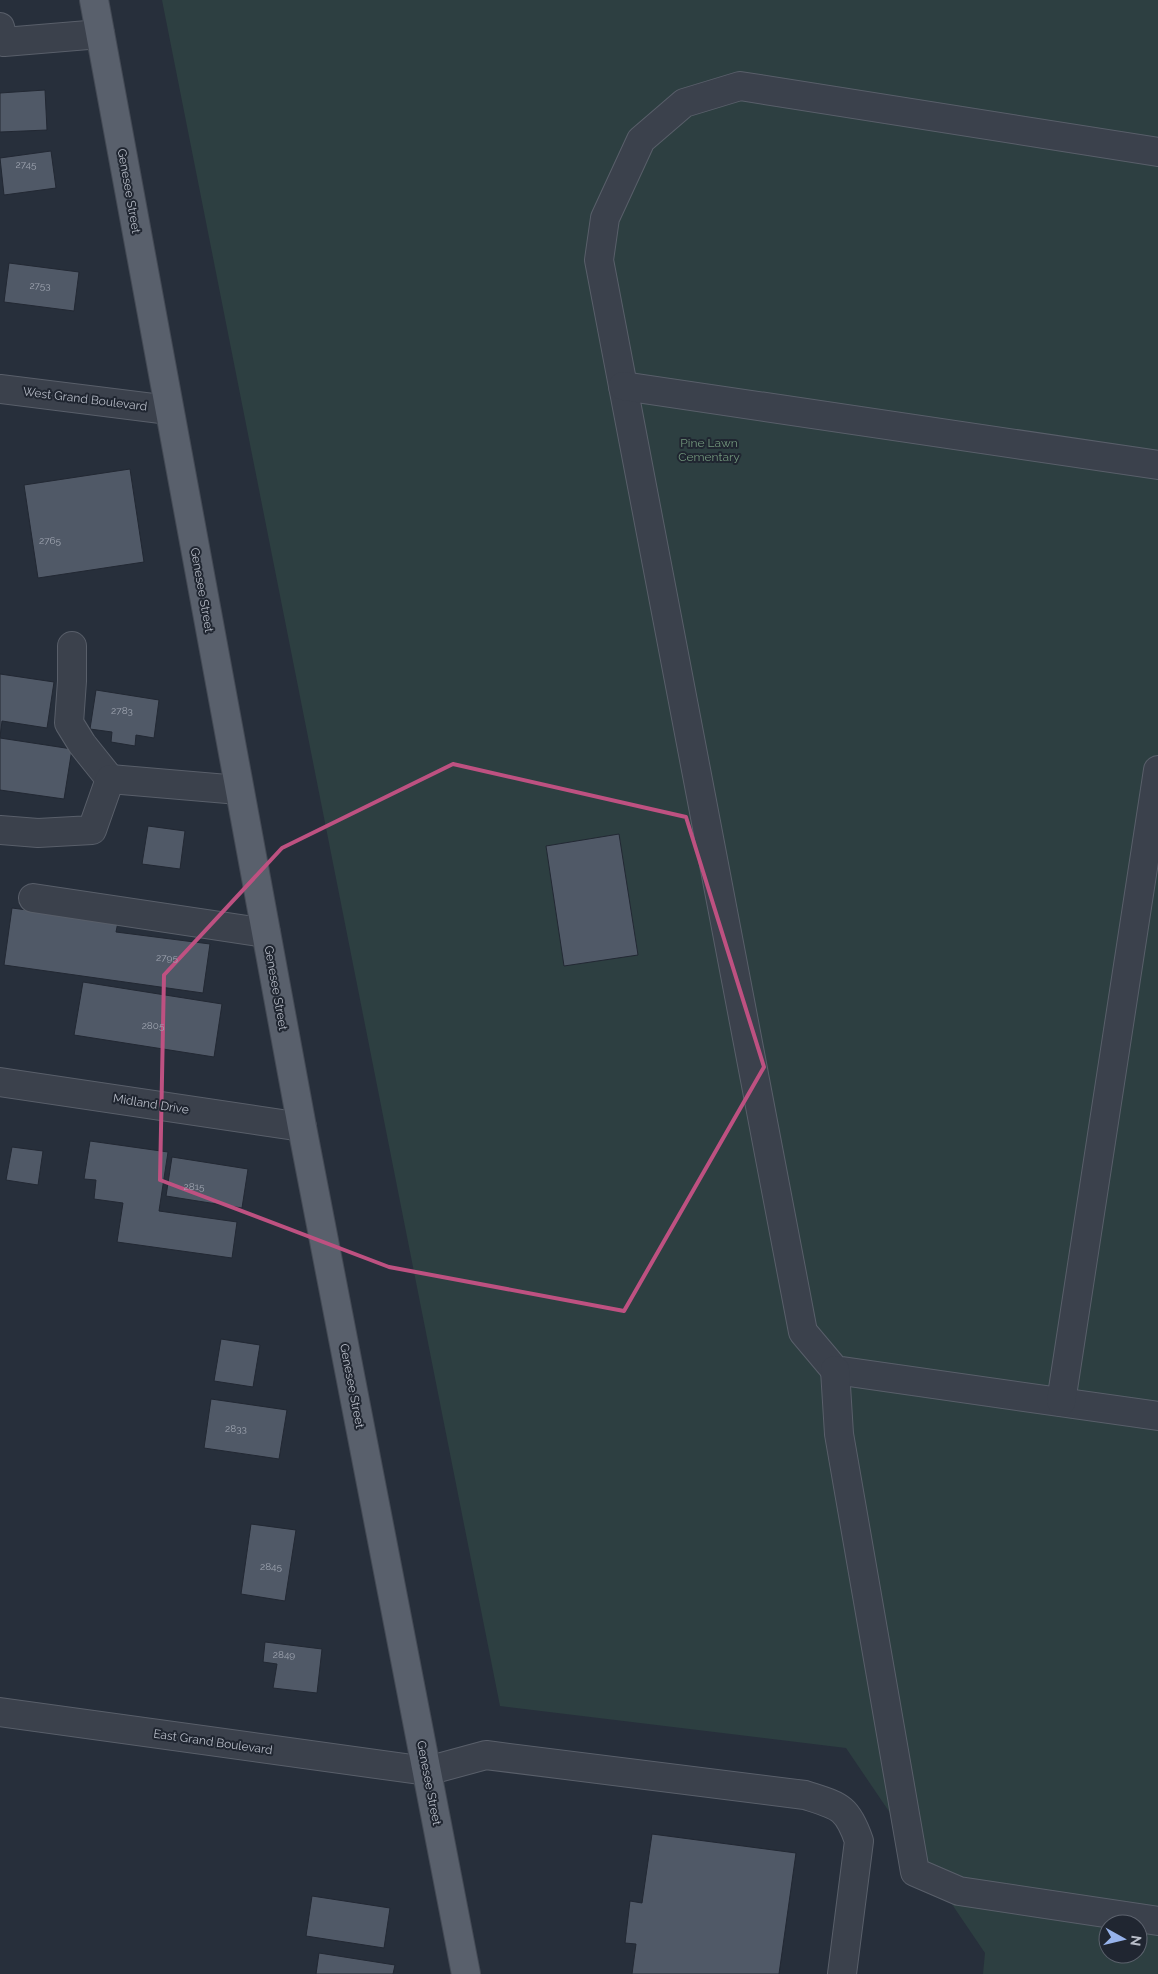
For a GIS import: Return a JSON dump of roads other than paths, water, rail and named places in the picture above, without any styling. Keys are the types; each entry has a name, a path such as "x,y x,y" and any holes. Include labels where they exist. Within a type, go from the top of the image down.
{"main road":[{"name":"Genesee Street","path":"94,0 302,1127 466,1974"}],"street":[{"path":"0,27 4,42 100,34"},
{"path":"1158,152 740,86 684,103 641,140 605,218 599,260 803,1332 835,1370 839,1434 915,1872 959,1891 1158,1922"},
{"path":"623,386 1158,465"},
{"name":"West Grand Boulevard","path":"0,389 169,410"},
{"path":"72,646 72,681 68,723 110,779 239,790"},
{"path":"1060,1402 1158,770"},
{"path":"0,830 38,833 92,830 110,779"},
{"path":"33,898 266,933"},
{"name":"Midland Drive","path":"0,1082 302,1127"},
{"path":"835,1370 1158,1416"},
{"name":"East Grand Boulevard","path":"0,1712 427,1771"},
{"path":"427,1771 486,1755 805,1795 837,1805 853,1822 859,1841 842,1974"}],"park label":[{"name":"Pine Lawn Cementary","path":"709,450"}]}
